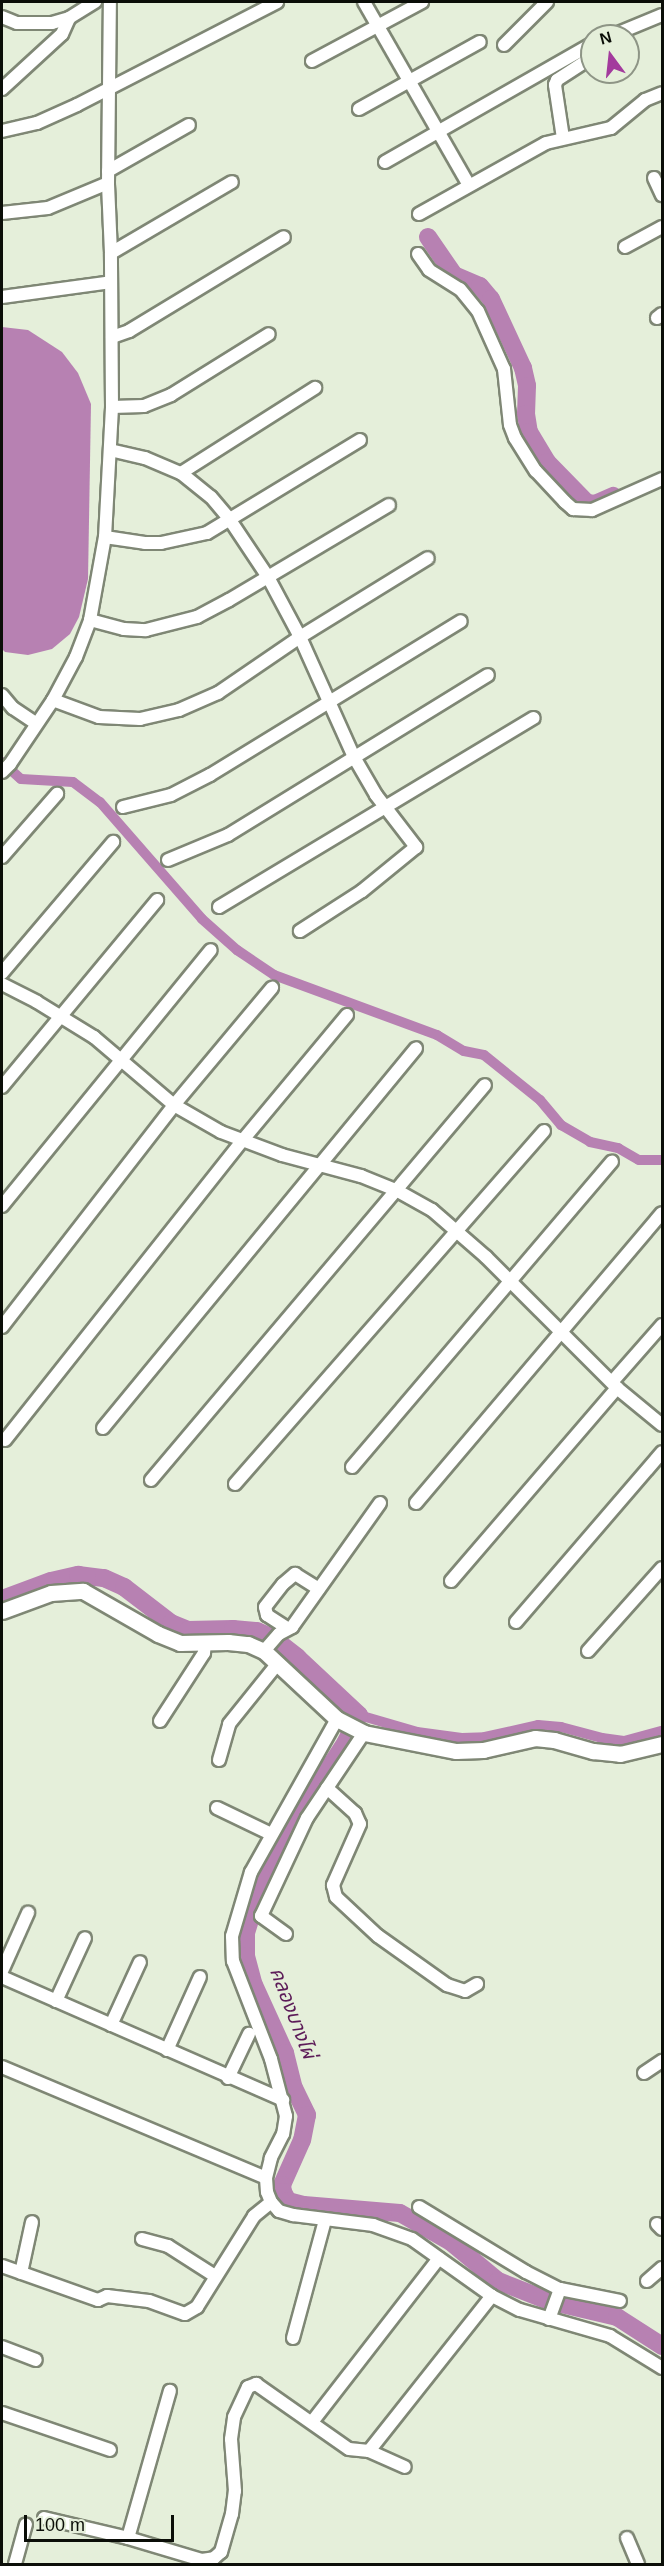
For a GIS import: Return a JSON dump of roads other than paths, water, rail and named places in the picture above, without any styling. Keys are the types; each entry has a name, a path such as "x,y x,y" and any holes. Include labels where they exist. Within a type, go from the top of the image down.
{"street":[{"path":"2,17 17,23 35,25 69,18 95,2"},
{"path":"6,768 53,700 76,657 90,620 105,537 112,407 108,177 111,88 110,2"},
{"path":"2,131 37,123 111,88 277,2"},
{"path":"364,2 469,185"},
{"path":"312,62 422,2"},
{"path":"504,45 547,2"},
{"path":"640,24 663,15"},
{"path":"2,89 62,34 69,18"},
{"path":"358,109 480,42"},
{"path":"385,162 580,51"},
{"path":"563,138 555,85 557,80 580,65"},
{"path":"419,214 526,152 563,138 611,128 645,100 663,93"},
{"path":"2,213 48,208 108,177 189,125"},
{"path":"654,178 663,195"},
{"path":"111,253 232,182"},
{"path":"625,247 663,226"},
{"path":"112,337 129,331 284,237"},
{"path":"418,254 429,270 460,289 478,311 504,369 510,425 515,438 536,471 565,502 573,509 592,510 663,479"},
{"path":"2,297 111,282"},
{"path":"112,407 144,406 171,395 269,334"},
{"path":"181,473 315,388"},
{"path":"105,537 161,543 207,532 360,440"},
{"path":"110,450 145,458 181,473 211,497 230,520 268,577 300,637 354,757 386,808 416,847 362,891 300,931"},
{"path":"90,620 124,629 146,630 177,623 230,600 388,505"},
{"path":"53,700 99,717 140,719 179,710 218,693 300,637 428,558"},
{"path":"123,807 171,795 210,776 461,621"},
{"path":"168,860 228,835 488,675"},
{"path":"2,695 12,708 35,723"},
{"path":"219,907 534,718"},
{"path":"2,857 57,794"},
{"path":"2,973 113,842"},
{"path":"2,1087 157,900"},
{"path":"2,1206 211,950"},
{"path":"2,984 94,1037 174,1105 242,1141 361,1176 396,1190 432,1210 510,1282 615,1385 663,1425"},
{"path":"2,1327 174,1105 272,988"},
{"path":"5,1440 242,1141 347,1015"},
{"path":"103,1428 416,1047"},
{"path":"152,1480 485,1084"},
{"path":"235,1484 544,1131"},
{"path":"352,1467 612,1162"},
{"path":"416,1503 663,1213"},
{"path":"451,1581 663,1324"},
{"path":"516,1622 663,1452"},
{"path":"2,1611 51,1593 83,1591 158,1634 180,1643 248,1644 275,1638 292,1627 380,1503"},
{"path":"588,1651 663,1568"},
{"path":"319,1589 295,1574 282,1584 265,1607 275,1638 278,1663 351,1726 456,1752 483,1750 535,1738 554,1740 593,1751 620,1754 663,1744"},
{"path":"160,1721 204,1653 205,1644"},
{"path":"219,1760 229,1724 278,1663"},
{"path":"286,1934 261,1916 307,1818 327,1788 351,1726"},
{"path":"351,1726 271,1834 251,1872 232,1936 233,1961 271,2059 286,2116 283,2134 266,2178 267,2193 271,2202 279,2211 392,2230 412,2239 492,2295 520,2310 610,2336 663,2368"},
{"path":"327,1788 355,1813 360,1824 333,1885 336,1897 378,1936 447,1985 465,1991 477,1984"},
{"path":"217,1808 271,1834"},
{"path":"2,1971 28,1913"},
{"path":"56,2001 85,1938"},
{"path":"111,2025 140,1962"},
{"path":"2,1977 228,2078 283,2100"},
{"path":"167,2050 200,1977"},
{"path":"228,2078 249,2034"},
{"path":"644,2073 663,2061"},
{"path":"2,2067 266,2178"},
{"path":"2,2266 98,2300 107,2296 148,2301 185,2314 196,2307 254,2216 271,2202"},
{"path":"419,2207 559,2291 620,2301"},
{"path":"292,2338 325,2220"},
{"path":"21,2273 32,2222"},
{"path":"142,2239 168,2246 215,2276"},
{"path":"312,2422 439,2258"},
{"path":"647,2282 663,2268"},
{"path":"550,2317 559,2291"},
{"path":"369,2451 492,2295"},
{"path":"2,2347 36,2360"},
{"path":"44,2518 128,2538 202,2560 214,2558 221,2552 232,2514 235,2491 231,2439 234,2417 248,2387 256,2384 349,2449 369,2451 405,2467"},
{"path":"128,2538 170,2391"},
{"path":"2,2413 110,2450"},
{"path":"15,2565 26,2524"},
{"path":"627,2538 638,2565"}],"waterway":[{"path":"428,237 454,275 480,286 491,299 523,368 527,386 526,414 529,432 547,462 587,503 595,504 613,496"},
{"path":"2,762 21,779 73,782 100,802 202,919 237,950 274,975 437,1035 464,1051 484,1055 540,1100 561,1125 590,1142 618,1148 639,1160 662,1160"},
{"name":"คลองบางไผ่","path":"2,1599 51,1581 78,1575 104,1578 124,1587 171,1623 188,1630 257,1631 273,1638 297,1657 359,1715 346,1742 284,1837 263,1878 246,1933 246,1956 254,1985 285,2053 294,2088 307,2115 302,2140 282,2185 283,2192 288,2201 304,2205 400,2213 451,2242 498,2281 549,2301 617,2317 662,2346"},
{"path":"359,1715 417,1732 462,1738 485,1737 538,1725 561,1727 602,1738 624,1741 662,1731"}]}
